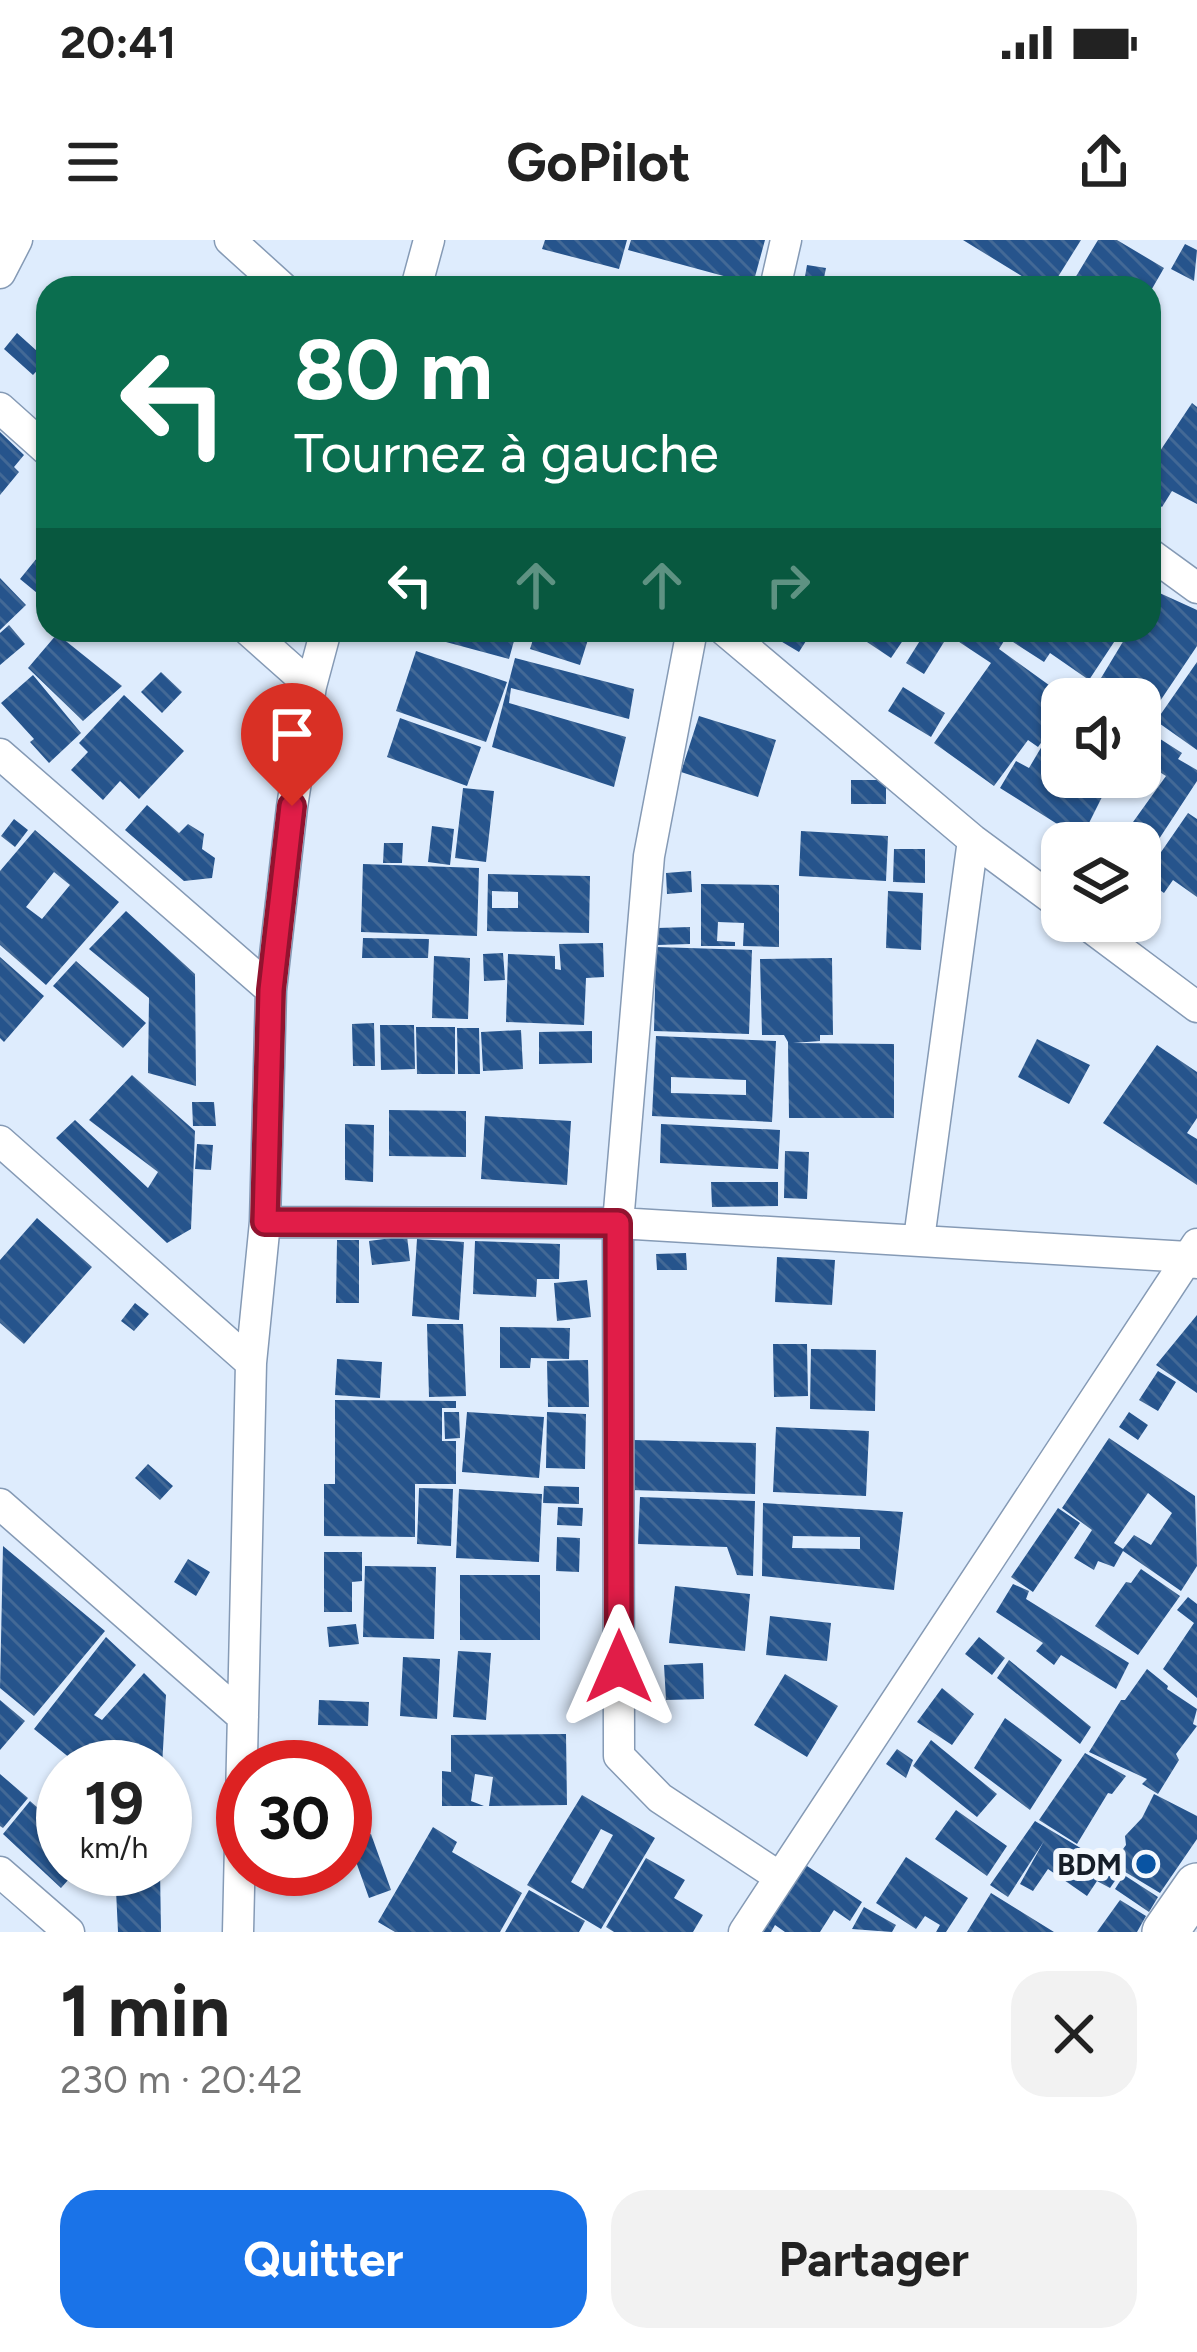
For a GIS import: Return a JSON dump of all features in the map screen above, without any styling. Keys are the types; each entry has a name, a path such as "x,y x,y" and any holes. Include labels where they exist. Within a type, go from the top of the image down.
{"main road":[{"path":"1165,1932 1197,1886"}],"street":[{"path":"0,273 17,240"},
{"path":"230,240 270,276"},
{"path":"419,276 429,240"},
{"path":"778,276 786,240"},
{"path":"0,408 36,440"},
{"path":"1161,562 1197,588"},
{"path":"262,642 311,686"},
{"path":"238,1932 251,1363 265,1222 271,990 292,806 323,642"},
{"path":"690,642 649,856 618,1223 619,1756 660,1798 778,1876"},
{"path":"738,642 973,840 1041,890"},
{"path":"0,754 271,990"},
{"path":"919,1239 973,840"},
{"path":"1110,942 1197,1007"},
{"path":"0,1142 251,1363"},
{"path":"265,1222 618,1223 1194,1255"},
{"path":"744,1932 1194,1255"},
{"path":"0,1504 243,1717"},
{"path":"0,1872 69,1932"}],"building":[{"path":"545,240 627,240 619,269 542,249"},
{"path":"631,240 765,240 755,276 724,276 628,250"},
{"path":"963,240 1081,240 1058,276 1022,276"},
{"path":"1098,240 1117,240 1164,268 1159,276 1076,276"},
{"path":"1185,244 1197,250 1194,281 1171,269"},
{"path":"807,265 826,268 824,276 805,276"},
{"path":"17,333 36,350 36,372 33,375 4,349"},
{"path":"1192,403 1197,407 1197,504 1172,491 1161,506 1161,450"},
{"path":"0,432 24,455 14,467 19,472 0,495"},
{"path":"36,559 36,592 20,579"},
{"path":"0,578 26,605 0,630"},
{"path":"1161,594 1197,610 1197,646 1161,700 1161,678 1101,678 1123,642 1161,642"},
{"path":"9,625 25,644 0,665 0,633"},
{"path":"50,642 67,642 122,686 83,721 28,668"},
{"path":"446,642 514,642 509,659"},
{"path":"532,642 587,642 580,665 530,649"},
{"path":"782,642 805,642 799,652"},
{"path":"867,642 902,642 891,658"},
{"path":"919,642 944,642 924,674 906,663"},
{"path":"959,642 1003,642 999,649 1041,679 1041,743 1038,747 1028,740 994,786 934,743 991,663"},
{"path":"1013,642 1114,642 1090,678 1050,653 1044,662"},
{"path":"416,651 507,682 486,742 396,711"},
{"path":"515,658 634,689 629,719 511,688 509,703 626,737 614,787 492,747"},
{"path":"1197,662 1197,750 1161,725 1161,714"},
{"path":"161,672 182,692 162,713 141,692"},
{"path":"33,675 81,733 49,763 1,703"},
{"path":"903,687 945,713 931,737 888,711"},
{"path":"124,695 184,751 139,799 120,781 103,800 71,770 88,752 79,743"},
{"path":"699,716 776,740 758,797 681,772"},
{"path":"400,718 481,747 467,786 387,757"},
{"path":"1161,740 1182,753 1178,759 1197,770 1197,781 1161,836 1161,822 1133,822 1150,798 1161,798 1166,776 1161,773"},
{"path":"1041,748 1041,798 1102,798 1090,822 1054,822 1000,788 1016,761 1029,768"},
{"path":"851,780 886,780 886,804 851,804"},
{"path":"463,788 494,791 486,862 455,858"},
{"path":"147,805 179,833 188,824 204,834 202,849 215,858 212,878 184,881 125,830"},
{"path":"1188,813 1197,819 1197,897 1173,880 1161,891 1161,852"},
{"path":"14,819 28,830 15,847 1,836"},
{"path":"432,826 454,829 450,865 428,862"},
{"path":"35,830 119,902 46,985 0,945 0,871","holes":["54,872 70,885 42,919 26,907"]},
{"path":"801,831 888,836 886,881 799,876"},
{"path":"384,843 403,843 402,863 383,863"},
{"path":"894,849 925,849 925,883 893,882"},
{"path":"363,864 479,868 477,936 361,932"},
{"path":"691,871 692,892 667,894 666,873"},
{"path":"488,874 590,876 589,933 487,931","holes":["492,891 518,892 518,908 492,908"]},
{"path":"701,884 779,885 779,947 743,946 744,923 718,922 717,941 735,942 735,946 701,946"},
{"path":"888,891 923,893 921,950 886,948"},
{"path":"126,911 195,974 196,1086 148,1073 149,998 89,949"},
{"path":"690,927 690,944 657,945 657,928"},
{"path":"363,938 429,939 428,958 362,958"},
{"path":"603,943 604,977 586,978 584,1025 506,1022 508,954 555,956 555,969 561,970 559,944"},
{"path":"656,947 752,950 749,1034 654,1031"},
{"path":"503,953 505,980 484,981 483,954"},
{"path":"434,956 470,958 468,1019 432,1018"},
{"path":"0,957 44,996 4,1042 0,1038"},
{"path":"832,958 833,1035 793,1043 894,1044 894,1118 789,1118 788,1042 784,1035 762,1035 760,959"},
{"path":"76,961 146,1023 123,1048 53,986"},
{"path":"374,1023 375,1066 353,1066 352,1024"},
{"path":"380,1025 414,1025 415,1069 381,1070"},
{"path":"416,1027 455,1027 455,1074 417,1074"},
{"path":"457,1028 479,1028 480,1074 458,1074"},
{"path":"521,1030 523,1069 483,1071 481,1032"},
{"path":"592,1031 592,1063 539,1064 539,1032"},
{"path":"656,1036 776,1041 772,1122 652,1116","holes":["671,1077 746,1080 746,1095 671,1093"]},
{"path":"1037,1039 1090,1065 1069,1104 1018,1077"},
{"path":"1157,1045 1197,1072 1197,1118 1187,1133 1197,1139 1197,1185 1103,1123"},
{"path":"132,1075 195,1131 191,1229 167,1243 56,1138 75,1120 148,1188 158,1172 89,1120"},
{"path":"192,1102 214,1102 216,1126 193,1126"},
{"path":"389,1110 466,1111 466,1157 389,1156"},
{"path":"485,1116 571,1121 567,1185 481,1179"},
{"path":"345,1124 374,1125 373,1182 345,1180"},
{"path":"661,1124 780,1130 778,1169 660,1163"},
{"path":"197,1144 213,1145 211,1170 195,1169"},
{"path":"785,1151 809,1152 807,1199 784,1198"},
{"path":"711,1182 778,1182 778,1206 712,1207"},
{"path":"37,1218 92,1267 24,1344 0,1323 0,1260"},
{"path":"407,1236 410,1261 372,1265 369,1241"},
{"path":"417,1239 464,1242 459,1320 412,1316"},
{"path":"337,1240 359,1240 359,1303 336,1303"},
{"path":"475,1241 560,1244 559,1279 537,1279 536,1297 473,1294"},
{"path":"686,1253 687,1270 657,1270 656,1254"},
{"path":"777,1257 835,1260 832,1305 775,1302"},
{"path":"587,1280 591,1317 557,1321 554,1283"},
{"path":"135,1303 149,1314 134,1331 121,1321"},
{"path":"1197,1315 1197,1393 1156,1365"},
{"path":"427,1324 463,1324 466,1396 429,1397"},
{"path":"500,1327 570,1328 569,1359 531,1358 530,1368 500,1368"},
{"path":"773,1344 807,1344 808,1396 774,1397"},
{"path":"811,1349 876,1350 875,1411 810,1409"},
{"path":"337,1359 382,1362 380,1398 335,1395"},
{"path":"588,1360 589,1407 548,1407 547,1361"},
{"path":"1158,1371 1176,1382 1158,1411 1139,1400"},
{"path":"335,1400 456,1401 456,1408 442,1408 442,1441 456,1441 456,1484 415,1484 415,1537 324,1536 324,1484 335,1484"},
{"path":"444,1412 459,1412 460,1438 445,1439"},
{"path":"467,1412 544,1417 539,1478 462,1472"},
{"path":"547,1412 586,1414 585,1469 546,1468"},
{"path":"1129,1412 1148,1425 1138,1440 1119,1427"},
{"path":"776,1427 869,1431 866,1496 773,1492"},
{"path":"1109,1438 1195,1496 1197,1566 1181,1591 1123,1551 1114,1567 1098,1561 1094,1570 1074,1558 1092,1530 1062,1508","holes":["1148,1493 1172,1513 1151,1545 1134,1535 1123,1549 1114,1543"]},
{"path":"633,1440 756,1443 755,1494 631,1490"},
{"path":"148,1464 173,1486 160,1500 135,1478"},
{"path":"544,1486 579,1487 579,1504 543,1503"},
{"path":"419,1488 453,1489 451,1546 417,1544"},
{"path":"459,1489 542,1494 539,1562 456,1558"},
{"path":"640,1497 755,1501 753,1576 737,1575 727,1547 638,1544"},
{"path":"763,1503 903,1512 894,1590 762,1576","holes":["793,1536 860,1537 860,1549 792,1548"]},
{"path":"558,1507 583,1508 582,1526 557,1525"},
{"path":"1058,1508 1080,1523 1033,1592 1011,1577"},
{"path":"557,1537 580,1538 579,1572 556,1571"},
{"path":"3,1546 105,1631 34,1716 0,1688"},
{"path":"324,1552 362,1552 362,1581 352,1582 352,1612 324,1612"},
{"path":"188,1559 210,1572 196,1596 174,1582"},
{"path":"365,1566 436,1567 434,1639 363,1637"},
{"path":"1141,1569 1180,1596 1138,1655 1095,1626"},
{"path":"460,1575 540,1575 540,1640 460,1640"},
{"path":"1013,1584 1029,1591 1026,1599 1129,1663 1116,1689 1061,1655 1054,1665 1036,1651 1043,1643 996,1612"},
{"path":"675,1586 750,1594 745,1651 669,1643"},
{"path":"1188,1597 1197,1604 1197,1698 1163,1669 1194,1623 1177,1610"},
{"path":"770,1616 831,1623 827,1661 766,1655"},
{"path":"356,1624 359,1644 329,1647 327,1627"},
{"path":"106,1637 136,1665 94,1715 102,1720 144,1673 166,1695 164,1740 48,1740 34,1729"},
{"path":"979,1637 1005,1658 992,1675 965,1654"},
{"path":"458,1651 491,1653 486,1720 453,1717"},
{"path":"403,1657 440,1659 437,1719 400,1716"},
{"path":"1009,1660 1091,1727 1080,1744 997,1678"},
{"path":"703,1663 704,1699 666,1700 664,1665"},
{"path":"1147,1669 1197,1709 1193,1724 1197,1726 1176,1754 1179,1760 1158,1794 1142,1784 1147,1779 1089,1752"},
{"path":"785,1674 838,1706 807,1757 754,1725"},
{"path":"942,1688 974,1714 952,1745 917,1722"},
{"path":"0,1700 25,1721 0,1750"},
{"path":"319,1700 369,1702 368,1726 318,1725"},
{"path":"1005,1718 1062,1760 1030,1810 974,1768"},
{"path":"566,1734 567,1805 489,1806 493,1777 475,1774 471,1801 484,1806 442,1806 442,1771 451,1772 451,1735"},
{"path":"931,1740 997,1794 977,1817 913,1766"},
{"path":"897,1749 913,1760 906,1778 886,1764"},
{"path":"1085,1753 1126,1776 1108,1793 1077,1844 1039,1820"},
{"path":"0,1774 28,1798 3,1828 0,1826"},
{"path":"1154,1794 1197,1816 1197,1839 1160,1893 1112,1864"},
{"path":"582,1795 655,1838 601,1929 527,1885","holes":["601,1829 613,1835 583,1889 571,1882"]},
{"path":"30,1801 36,1806 36,1865 3,1834"},
{"path":"956,1810 1007,1846 987,1876 935,1839"},
{"path":"1035,1821 1121,1872 1110,1888 1097,1881 1087,1896 1048,1869 1033,1891 1020,1884 1044,1841 1008,1897 990,1885"},
{"path":"433,1827 457,1842 452,1852 522,1893 500,1932 395,1932 378,1922"},
{"path":"372,1837 391,1890 369,1898 372,1896"},
{"path":"906,1857 968,1898 946,1932 936,1932 940,1925 925,1916 916,1929 876,1903"},
{"path":"646,1858 685,1880 674,1898 703,1915 693,1932 614,1932 606,1927"},
{"path":"804,1864 862,1902 850,1921 834,1910 820,1932 785,1932 775,1925 771,1932 758,1932"},
{"path":"1124,1875 1158,1897 1149,1912 1115,1889"},
{"path":"529,1890 585,1921 579,1932 505,1932"},
{"path":"991,1893 1054,1932 967,1932"},
{"path":"116,1896 160,1896 161,1932 118,1932"},
{"path":"1120,1900 1146,1916 1137,1932 1097,1932"},
{"path":"864,1907 896,1925 892,1932 852,1929"}],"place":[{"name":"BDM","path":"1146,1864"}],"route":[{"path":"292,806 271,990 265,1222 618,1223 619,1667"}]}
